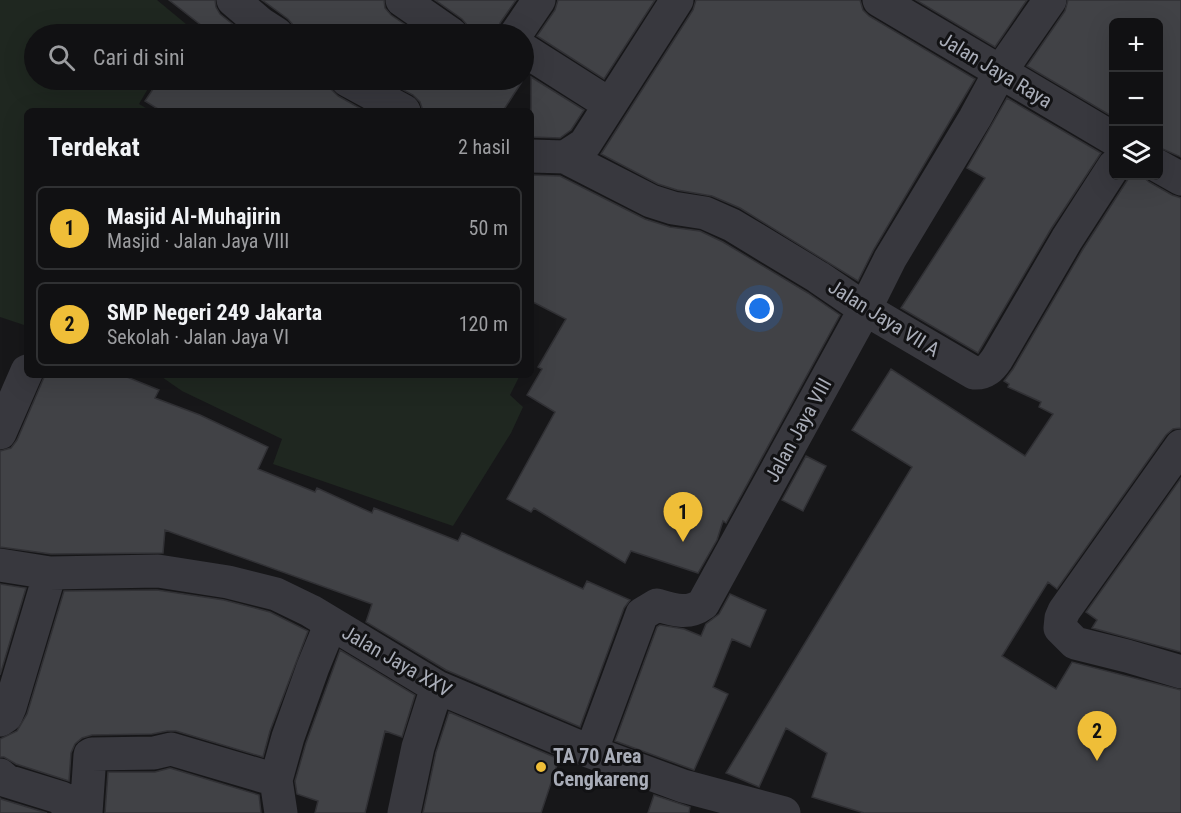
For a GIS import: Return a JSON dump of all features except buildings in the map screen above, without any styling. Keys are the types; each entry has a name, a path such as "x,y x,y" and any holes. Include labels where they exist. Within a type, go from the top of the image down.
{"street":[{"path":"234,0 262,24"},
{"path":"402,0 442,18"},
{"path":"523,24 539,0"},
{"path":"534,156 565,157 585,144 677,0"},
{"name":"Jalan Jaya Raya","path":"879,0 1109,137"},
{"name":"Jalan Jaya VIII","path":"591,752 642,614 657,605 688,611 703,604 865,309 890,259 1000,72 1050,0"},
{"path":"534,56 609,105"},
{"path":"365,90 398,108"},
{"name":"Jalan Jaya VII A","path":"565,157 651,201 673,208 705,213 732,225 819,277 865,309 974,373 984,372 991,368 1109,172"},
{"path":"1163,169 1181,179"},
{"path":"0,433 24,378"},
{"path":"1181,446 1065,611 1061,618 1060,628 1075,643 1181,672"},
{"name":"Jalan Jaya XXV","path":"0,565 50,573 158,571 228,582 276,594 311,610 437,687 591,752 683,786 784,813"},
{"path":"0,720 6,716 10,707 50,573"},
{"path":"281,813 276,780 312,667 331,623"},
{"path":"404,813 418,747 437,687"},
{"path":"86,813 90,755 92,754 154,753 171,749 276,780"},
{"path":"0,776 6,781 62,798 71,813"}],"shaded area":[{"path":"0,0 157,0 186,24 24,24 24,90 147,90 139,104 146,108 24,108 24,325 0,317"},
{"path":"163,378 518,378 510,395 523,407 511,433 453,526 273,464 282,439 182,391"}],"place":[{"name":"Masjid Al-Muhajirin","path":"683,542"},
{"name":"SMP Negeri 249 Jakarta","path":"1097,761"},
{"name":"TA 70 Area Cengkareng","path":"541,767"}]}
